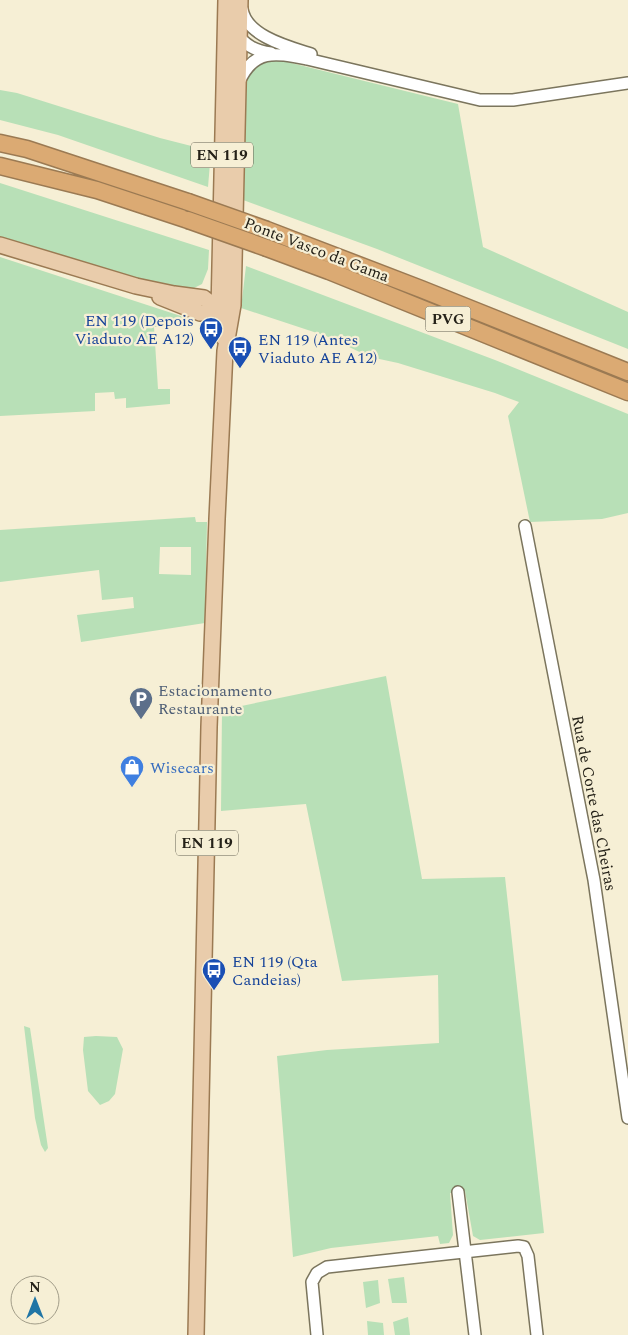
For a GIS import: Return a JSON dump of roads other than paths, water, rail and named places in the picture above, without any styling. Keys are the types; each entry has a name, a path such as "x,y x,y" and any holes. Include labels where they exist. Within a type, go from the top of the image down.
{"highway":[{"name":"Ponte Vasco da Gama","path":"0,142 27,149 188,202 267,230 628,372"},
{"name":"Ponte Vasco da Gama","path":"0,166 97,190 267,248 628,392"}],"main road":[{"name":"EN 119","path":"226,0 220,256 226,310"},
{"name":"EN 119","path":"196,1335 209,727 226,310 240,38 240,0"},
{"path":"0,245 136,286 204,298 226,310"},
{"path":"182,295 197,293 208,286 215,276 220,256"},
{"path":"136,286 200,313 226,310"}],"street":[{"path":"232,0 233,28 245,44 257,50 367,73 464,97 495,101 540,97 628,83"},
{"path":"240,0 245,19 254,30 270,39"},
{"path":"224,60 228,50 240,38 245,34 252,33 260,34 367,73"},
{"path":"237,85 246,68 252,62 264,56 279,54"},
{"name":"Rua de Corte das Cheiras","path":"525,526 594,880 628,1118"},
{"path":"458,1192 474,1335"},
{"path":"317,1335 312,1282 320,1270 326,1266 518,1246 524,1247 528,1256 537,1335"}],"place":[{"name":"EN 119 (Depois Viaduto AE A12)","path":"211,350"},
{"name":"EN 119 (Antes Viaduto AE A12)","path":"240,369"},
{"name":"Estacionamento Restaurante","path":"141,720"},
{"name":"Wisecars","path":"132,788"},
{"name":"EN 119 (Qta Candeias)","path":"214,991"}]}
